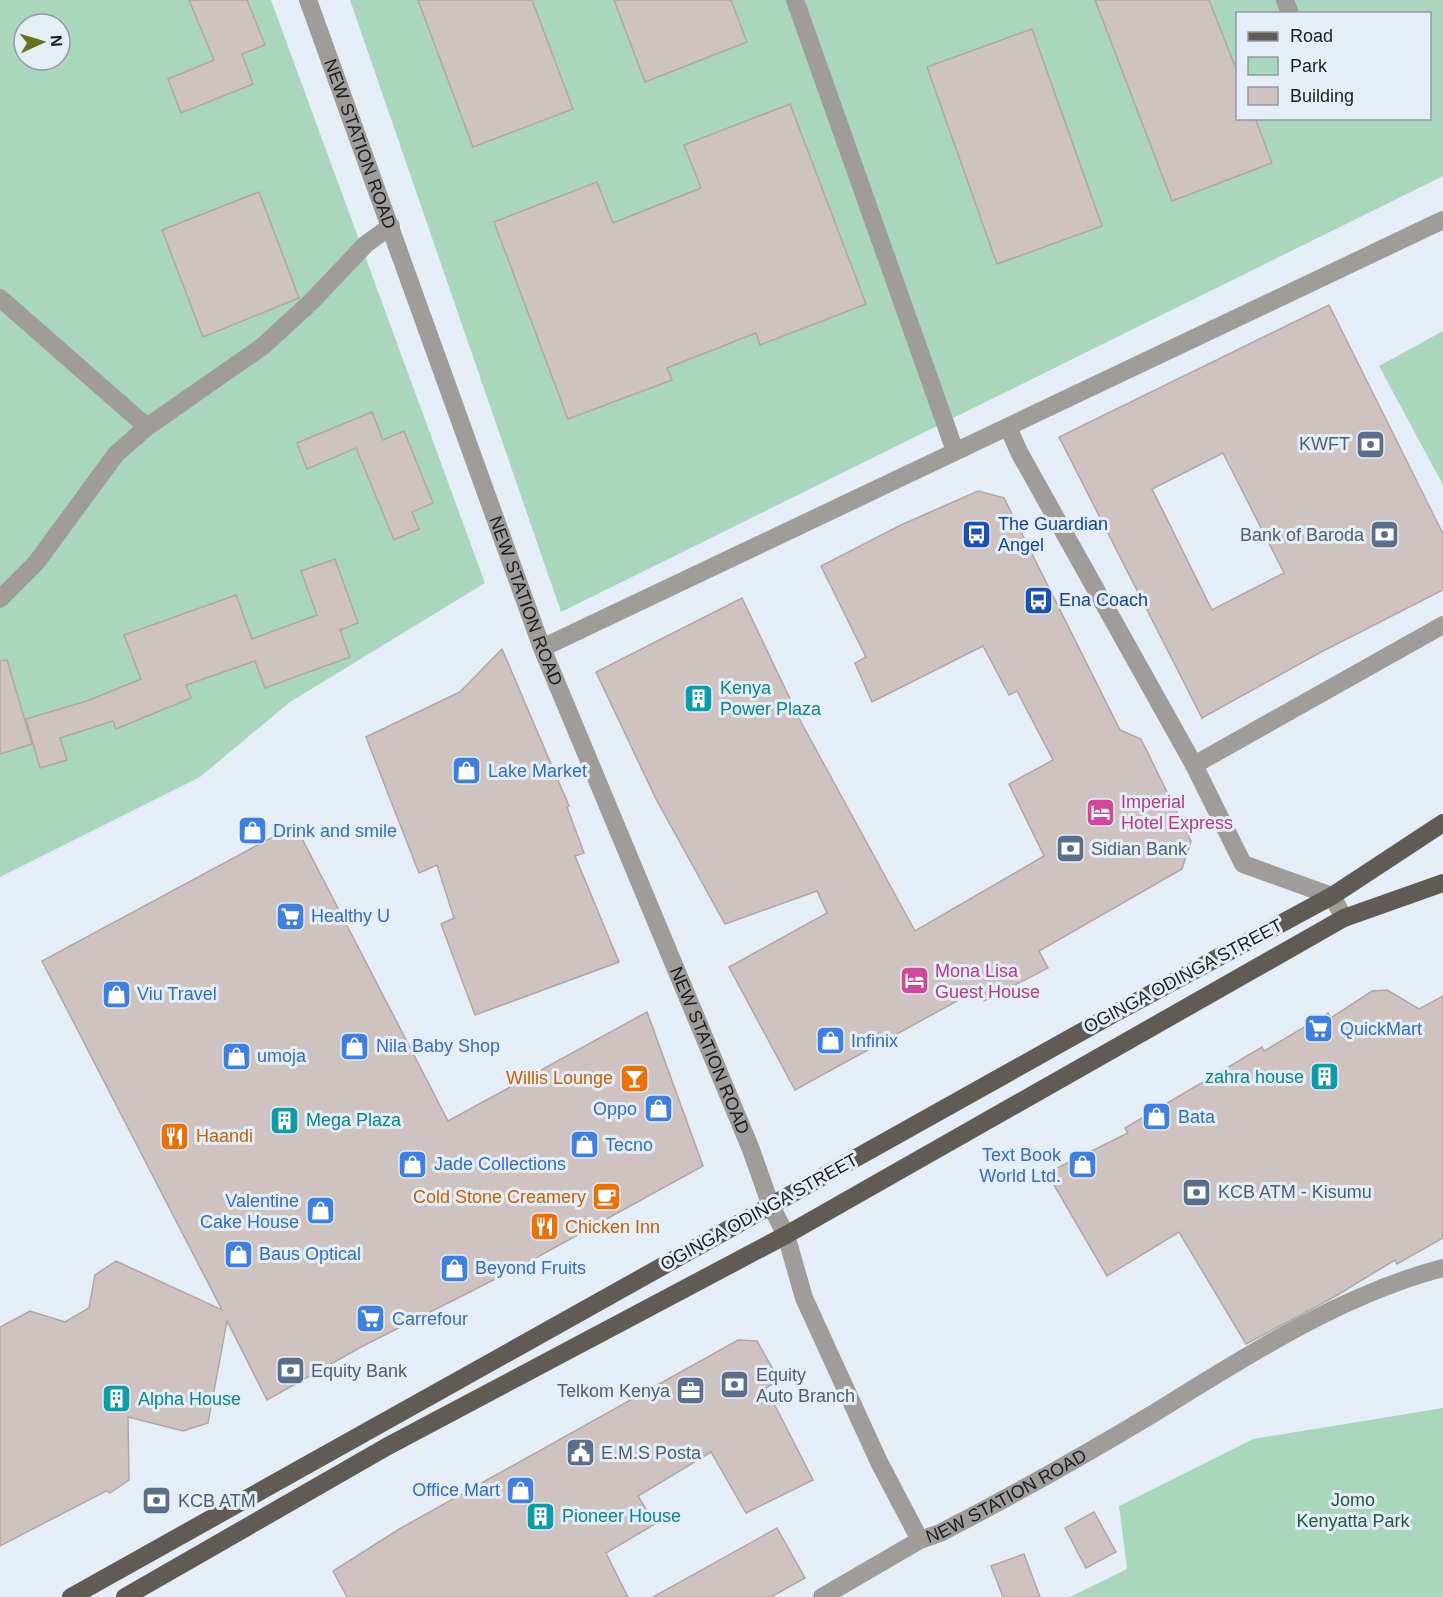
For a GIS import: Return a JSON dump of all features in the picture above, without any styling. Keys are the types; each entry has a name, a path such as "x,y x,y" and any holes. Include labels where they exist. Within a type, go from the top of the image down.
{"main road":[{"name":"OGINGA ODINGA STREET","path":"71,1597 1117,1012 1332,896 1443,823"},
{"name":"OGINGA ODINGA STREET","path":"125,1597 388,1446 786,1235 1344,918 1443,883"}],"street":[{"name":"NEW STATION ROAD","path":"308,0 542,648 746,1137 771,1206 786,1235 804,1298 879,1462 920,1540 940,1533 1057,1472 1276,1338 1407,1277 1443,1268"},
{"path":"795,0 955,451"},
{"path":"542,648 1443,220"},
{"path":"0,599 36,563 116,454 147,427 262,346 296,316 366,244 391,225"},
{"path":"0,298 147,427"},
{"path":"1008,427 1019,452 1194,765 1243,864 1332,896 1344,918"},
{"path":"1194,765 1443,625"},
{"path":"822,1597 920,1540"}],"green space":[{"path":"0,0 271,0 485,583 290,702 200,777 0,877"},
{"path":"350,0 1443,0 1443,176 561,612"},
{"path":"1443,331 1443,485 1379,366"},
{"name":"Jomo Kenyatta Park","path":"1443,1408 1443,1597 1070,1597 1127,1569 1119,1506 1253,1439"}],"building":[{"path":"189,0 247,0 265,45 242,54 253,84 181,113 168,79 214,60"},
{"path":"418,0 532,0 573,109 473,147"},
{"path":"614,0 731,0 747,42 645,82"},
{"path":"1095,0 1209,0 1236,69 1236,120 1256,120 1272,163 1172,201"},
{"path":"1032,29 1102,226 997,264 927,67"},
{"path":"790,104 866,304 760,345 756,333 667,368 672,380 568,419 494,222 597,182 613,223 701,188 684,145"},
{"path":"259,192 299,298 203,337 162,230"},
{"path":"1329,305 1443,534 1443,590 1321,652 1202,718 1059,437","holes":["1223,453 1284,573 1212,610 1152,489"]},
{"path":"372,412 383,440 404,431 433,503 412,512 419,529 394,540 356,448 307,469 297,443"},
{"path":"978,491 1004,498 1120,730 1141,739 1191,841 1182,869 1039,951 1048,968 984,1001 977,990 795,1090 729,967 827,913 817,891 725,924 656,799 596,672 742,598 802,724 915,931 1044,856 1009,784 1053,760 1017,691 1009,695 983,646 872,702 855,663 866,657 821,566 901,525"},
{"path":"335,559 358,623 340,630 350,657 265,688 255,661 186,685 191,698 116,729 113,721 60,738 67,760 40,768 26,719 87,701 141,679 124,635 236,595 252,639 317,615 301,571"},
{"path":"502,649 569,806 567,807 584,853 575,856 619,962 475,1015 441,924 454,918 437,865 419,873 366,737 460,692"},
{"path":"7,660 32,744 0,754 0,661"},
{"name":"Mega Plaza","path":"295,825 448,1121 647,1012 703,1166 523,1265 361,1347 267,1400 227,1321 208,1423 183,1431 128,1417 129,1480 110,1493 106,1491 0,1546 0,1327 30,1311 65,1322 89,1308 95,1275 116,1261 222,1310 42,961"},
{"path":"1387,990 1419,1009 1443,996 1443,1238 1397,1264 1395,1260 1334,1297 1246,1344 1179,1232 1107,1276 1047,1173 1128,1133 1125,1128 1262,1047 1264,1051 1328,1013 1331,1018 1372,991"},
{"path":"738,1340 757,1341 779,1380 766,1388 813,1480 746,1513 711,1452 638,1496 655,1524 606,1553 628,1597 347,1597 333,1571 401,1528"},
{"path":"1094,1512 1116,1552 1086,1568 1065,1528"},
{"path":"777,1528 805,1578 771,1597 653,1597"},
{"path":"1024,1554 1040,1597 1003,1597 991,1566"}],"place":[{"name":"KWFT","path":"1371,444"},
{"name":"The Guardian Angel","path":"977,534"},
{"name":"Bank of Baroda","path":"1385,535"},
{"name":"Ena Coach","path":"1038,600"},
{"name":"Kenya Power Plaza","path":"699,698"},
{"name":"Lake Market","path":"467,771"},
{"name":"Imperial Hotel Express","path":"1100,812"},
{"name":"Drink and smile","path":"252,831"},
{"name":"Sidian Bank","path":"1070,849"},
{"name":"Healthy U","path":"290,916"},
{"name":"Mona Lisa Guest House","path":"914,981"},
{"name":"Viu Travel","path":"116,994"},
{"name":"QuickMart","path":"1319,1029"},
{"name":"Infinix","path":"830,1041"},
{"name":"Nila Baby Shop","path":"355,1046"},
{"name":"umoja","path":"236,1056"},
{"name":"zahra house","path":"1325,1077"},
{"name":"Willis Lounge","path":"634,1078"},
{"name":"Oppo","path":"658,1109"},
{"name":"Bata","path":"1157,1117"},
{"name":"Mega Plaza","path":"285,1120"},
{"name":"Haandi","path":"175,1136"},
{"name":"Tecno","path":"584,1145"},
{"name":"Jade Collections","path":"413,1164"},
{"name":"Text Book World Ltd.","path":"1082,1165"},
{"name":"KCB ATM - Kisumu","path":"1197,1192"},
{"name":"Cold Stone Creamery","path":"607,1197"},
{"name":"Valentine Cake House","path":"320,1211"},
{"name":"Chicken Inn","path":"544,1227"},
{"name":"Baus Optical","path":"238,1254"},
{"name":"Beyond Fruits","path":"454,1268"},
{"name":"Carrefour","path":"371,1319"},
{"name":"Equity Bank","path":"290,1371"},
{"name":"Equity Auto Branch","path":"735,1385"},
{"name":"Telkom Kenya","path":"691,1391"},
{"name":"Alpha House","path":"117,1399"},
{"name":"E.M.S Posta","path":"580,1453"},
{"name":"Office Mart","path":"521,1490"},
{"name":"KCB ATM","path":"157,1501"},
{"name":"Pioneer House","path":"541,1516"}]}
